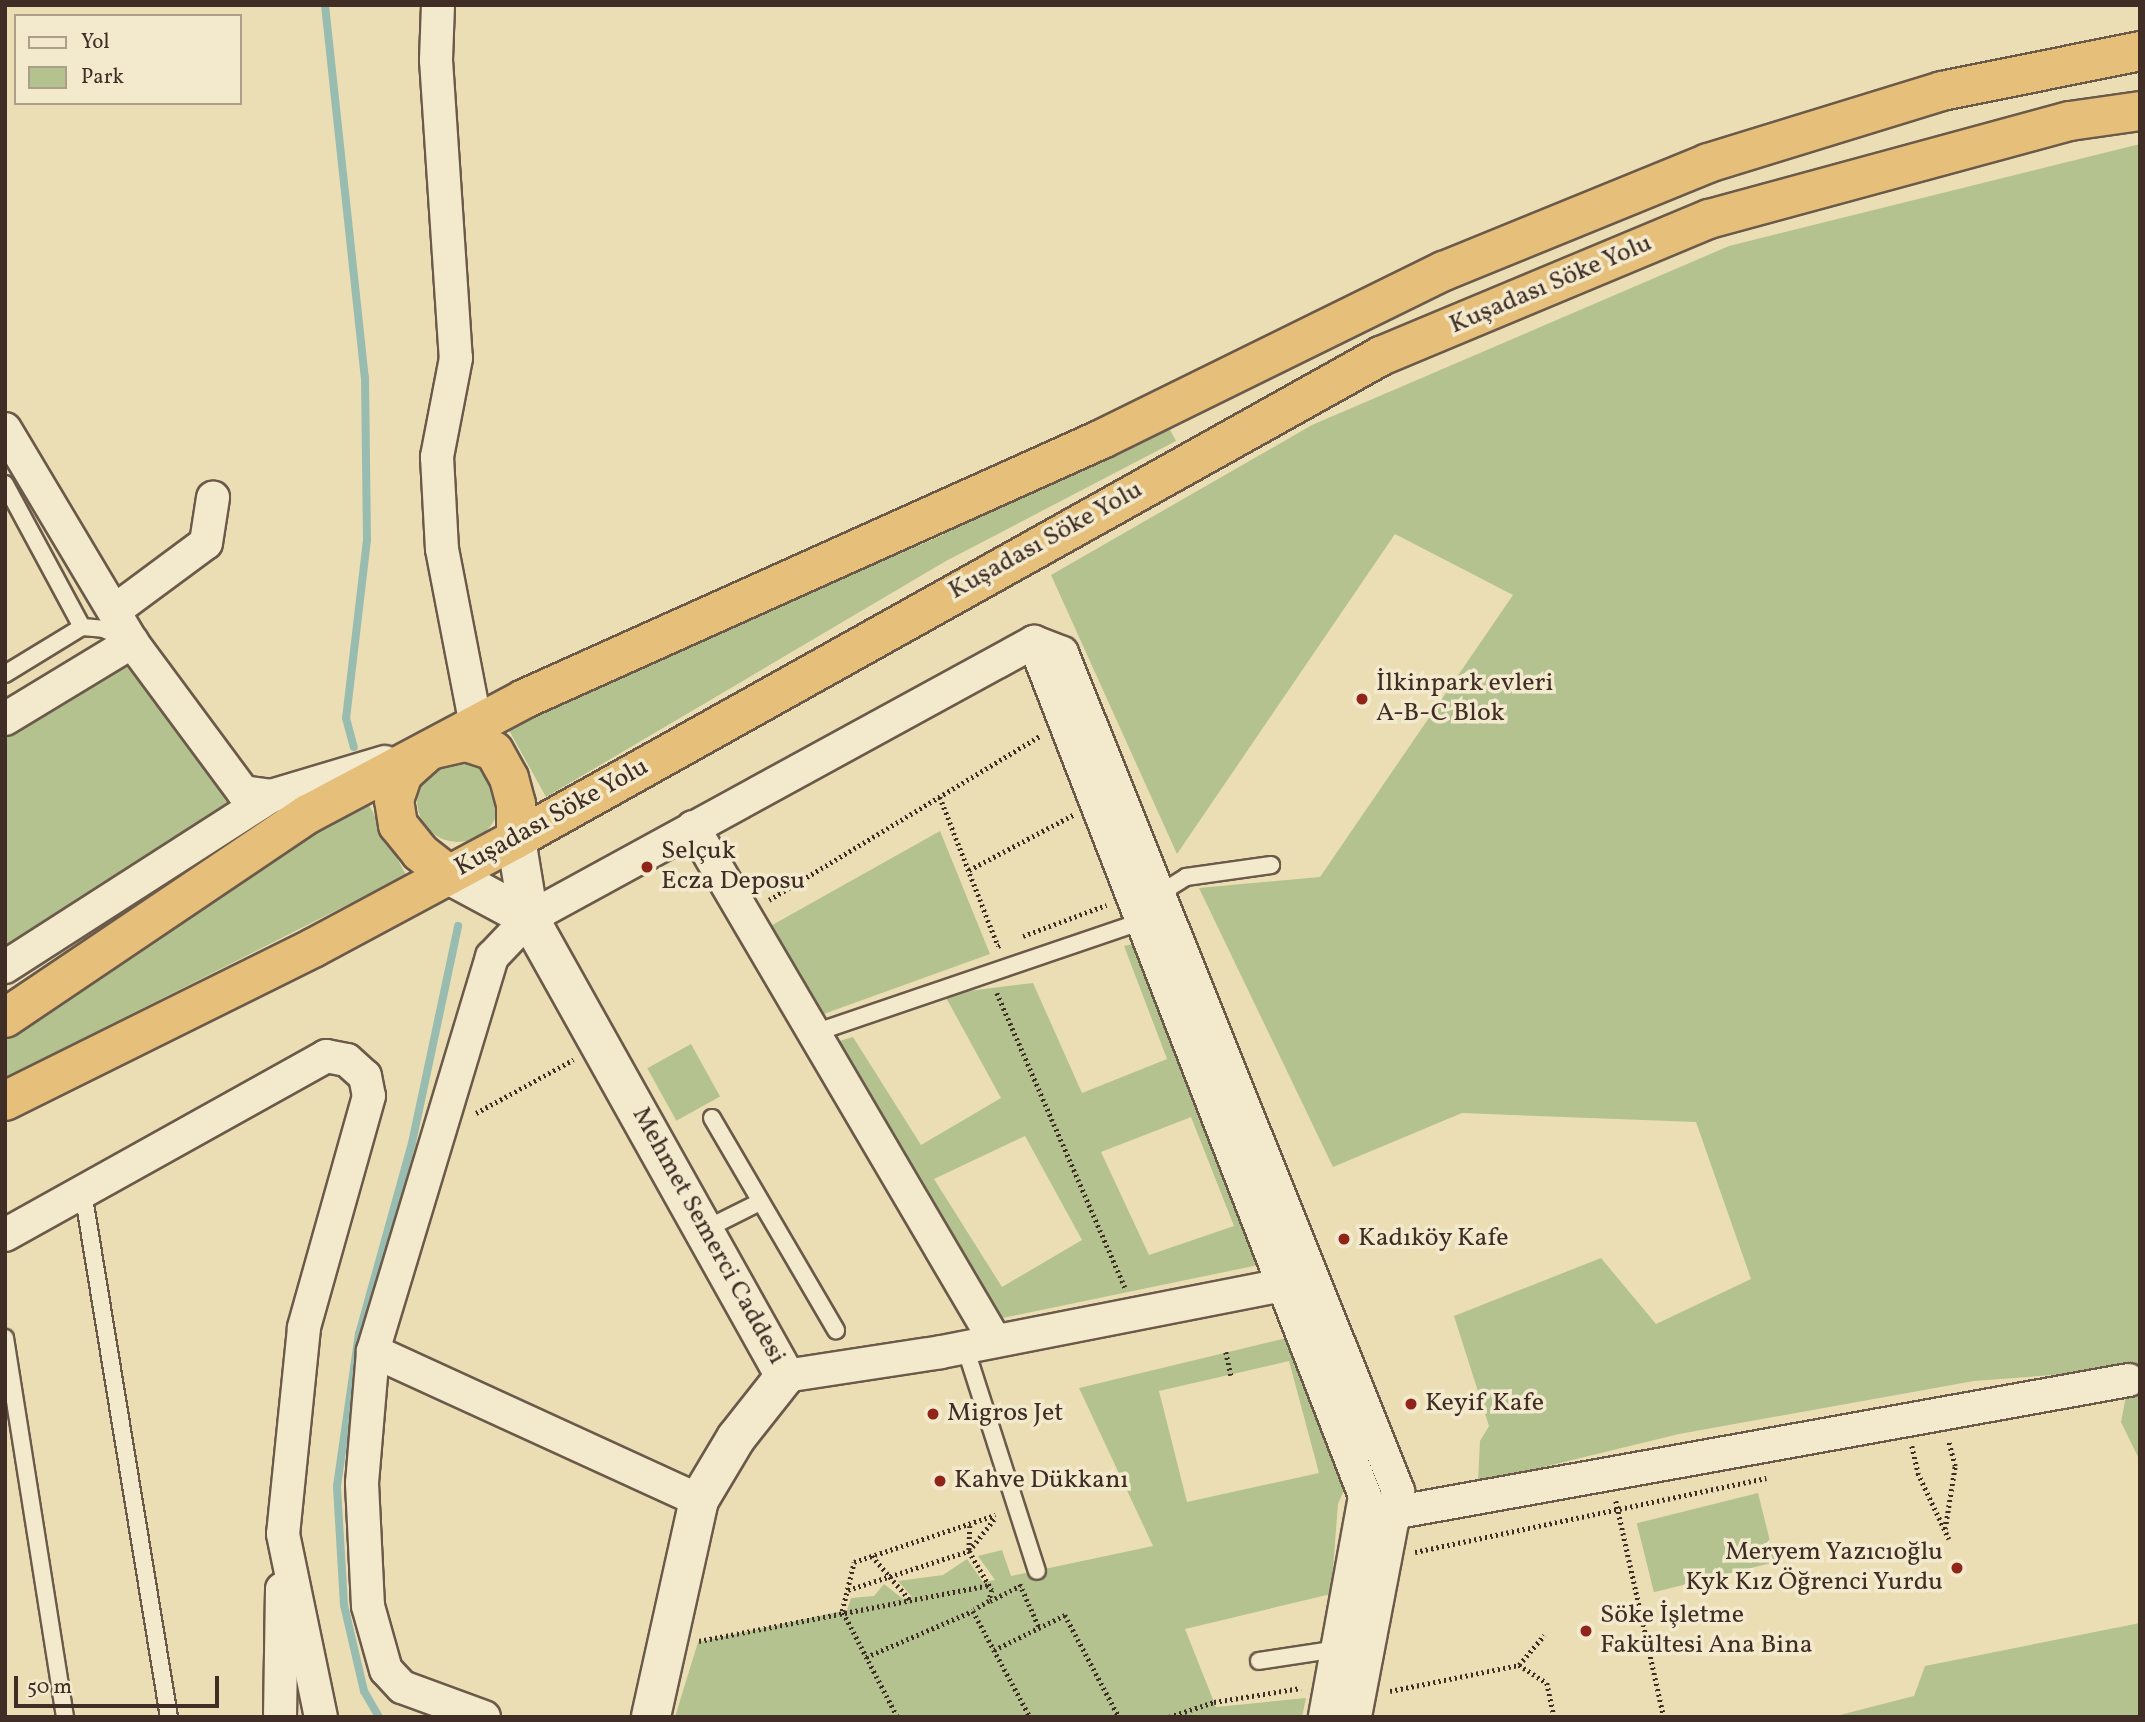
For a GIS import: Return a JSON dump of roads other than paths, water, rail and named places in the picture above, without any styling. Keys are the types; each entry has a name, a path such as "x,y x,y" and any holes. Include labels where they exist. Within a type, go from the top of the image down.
{"highway":[{"name":"Kuşadası Söke Yolu","path":"5,1018 21,998 308,814 430,750 485,738 524,699 1102,439 1444,271 1695,168 1942,91 2140,51"},
{"name":"Kuşadası Söke Yolu","path":"5,1101 516,839 1381,356 1709,219 2070,121 2140,111"},
{"path":"485,738 509,778 516,803 516,839"},
{"path":"430,750 403,774 394,800 398,825 421,852 449,874"}],"street":[{"path":"438,5 436,60 456,358 437,457 442,549 485,738"},
{"path":"5,429 132,642 243,792 271,796"},
{"path":"114,611 206,542 213,498"},
{"path":"5,719 132,642"},
{"path":"1034,642 1143,922 1298,1282 1398,1491 1343,1703"},
{"path":"484,1717 402,1687 386,1670 368,1606 362,1519 373,1351 484,979 504,942 529,918 1034,642 1062,653 1159,894 1298,1282 1365,1496 1337,1649 1343,1703"},
{"path":"5,967 271,796 303,783 430,750"},
{"path":"693,827 814,1033 980,1344"},
{"name":"Mehmet Semerci Caddesi","path":"516,839 529,918 706,1229 785,1376 736,1437 699,1500 651,1717"},
{"path":"449,874 529,918"},
{"path":"5,1235 326,1056 347,1060 365,1076 369,1096 304,1328 283,1534 280,1717"},
{"path":"785,1376 980,1344 1298,1282"},
{"path":"373,1351 699,1500"},
{"path":"1361,1520 1610,1472 2129,1380"},
{"path":"283,1534 321,1717"}],"lane":[{"path":"5,484 82,627"},
{"path":"5,674 82,627 103,629 132,642"},
{"path":"1159,894 1186,877 1271,865"},
{"path":"814,1033 1143,922"},
{"path":"712,1118 835,1331"},
{"path":"83,1192 169,1717"},
{"path":"706,1229 760,1202"},
{"path":"5,1338 65,1717"},
{"path":"980,1344 1037,1571"},
{"path":"1259,1661 1337,1649"}],"waterway":[{"path":"325,5 365,377 367,540 346,718 354,747"},
{"path":"379,1717 364,1691 344,1605 337,1486 359,1334 412,1143 458,926"}],"place":[{"name":"İlkinpark evleri A-B-C Blok","path":"1362,699"},
{"name":"Selçuk Ecza Deposu","path":"647,867"},
{"name":"Kadıköy Kafe","path":"1344,1239"},
{"name":"Keyif Kafe","path":"1411,1404"},
{"name":"Migros Jet","path":"933,1414"},
{"name":"Kahve Dükkanı","path":"940,1481"},
{"name":"Meryem Yazıcıoğlu Kyk Kız Öğrenci Yurdu","path":"1957,1568"},
{"name":"Söke İşletme Fakültesi Ana Bina","path":"1586,1631"}]}
